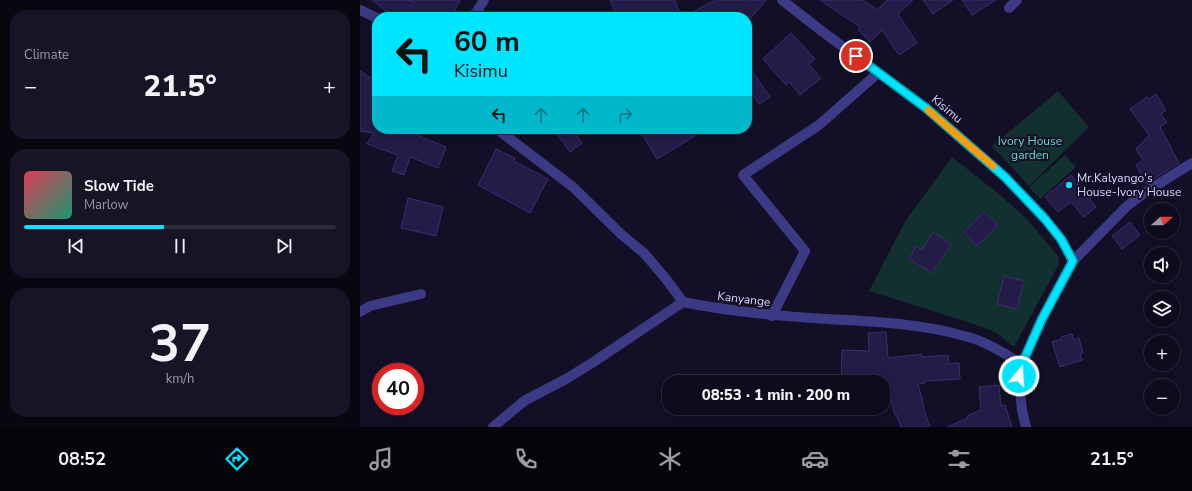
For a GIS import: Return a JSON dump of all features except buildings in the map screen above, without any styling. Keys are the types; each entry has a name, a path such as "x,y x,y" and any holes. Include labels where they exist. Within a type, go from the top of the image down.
{"street":[{"path":"477,12 484,0"},
{"name":"Kisimu","path":"782,0 926,108 1005,177 1045,219 1061,239 1073,261"},
{"path":"1009,8 1017,0"},
{"path":"360,10 372,16"},
{"path":"772,316 805,251 743,175 819,125 878,73"},
{"path":"493,427 524,400 566,379 592,363 683,302 644,253 622,235 573,186 504,134"},
{"path":"1026,427 1019,376 1022,364 1042,319 1073,261 1127,206 1144,193 1192,163"},
{"path":"360,312 370,306 421,294"},
{"name":"Kanyange","path":"683,302 772,316 888,322 921,326 969,337 998,350 1022,364"}],"green space":[{"name":"Ivory House garden","path":"1058,91 1089,127 1029,186 992,146"},
{"path":"1065,155 1076,167 1040,199 1029,187"},
{"path":"952,157 999,194 1026,218 1058,256 1059,264 1014,347 995,332 869,291 906,220"}],"slow traffic":[{"path":"928,110 993,166"}],"place":[{"name":"Mr.Kalyango's House-Ivory House","path":"1069,185"}],"route":[{"path":"856,56 926,108 1005,177 1045,219 1061,239 1073,261 1042,319 1022,364 1019,376"}]}
